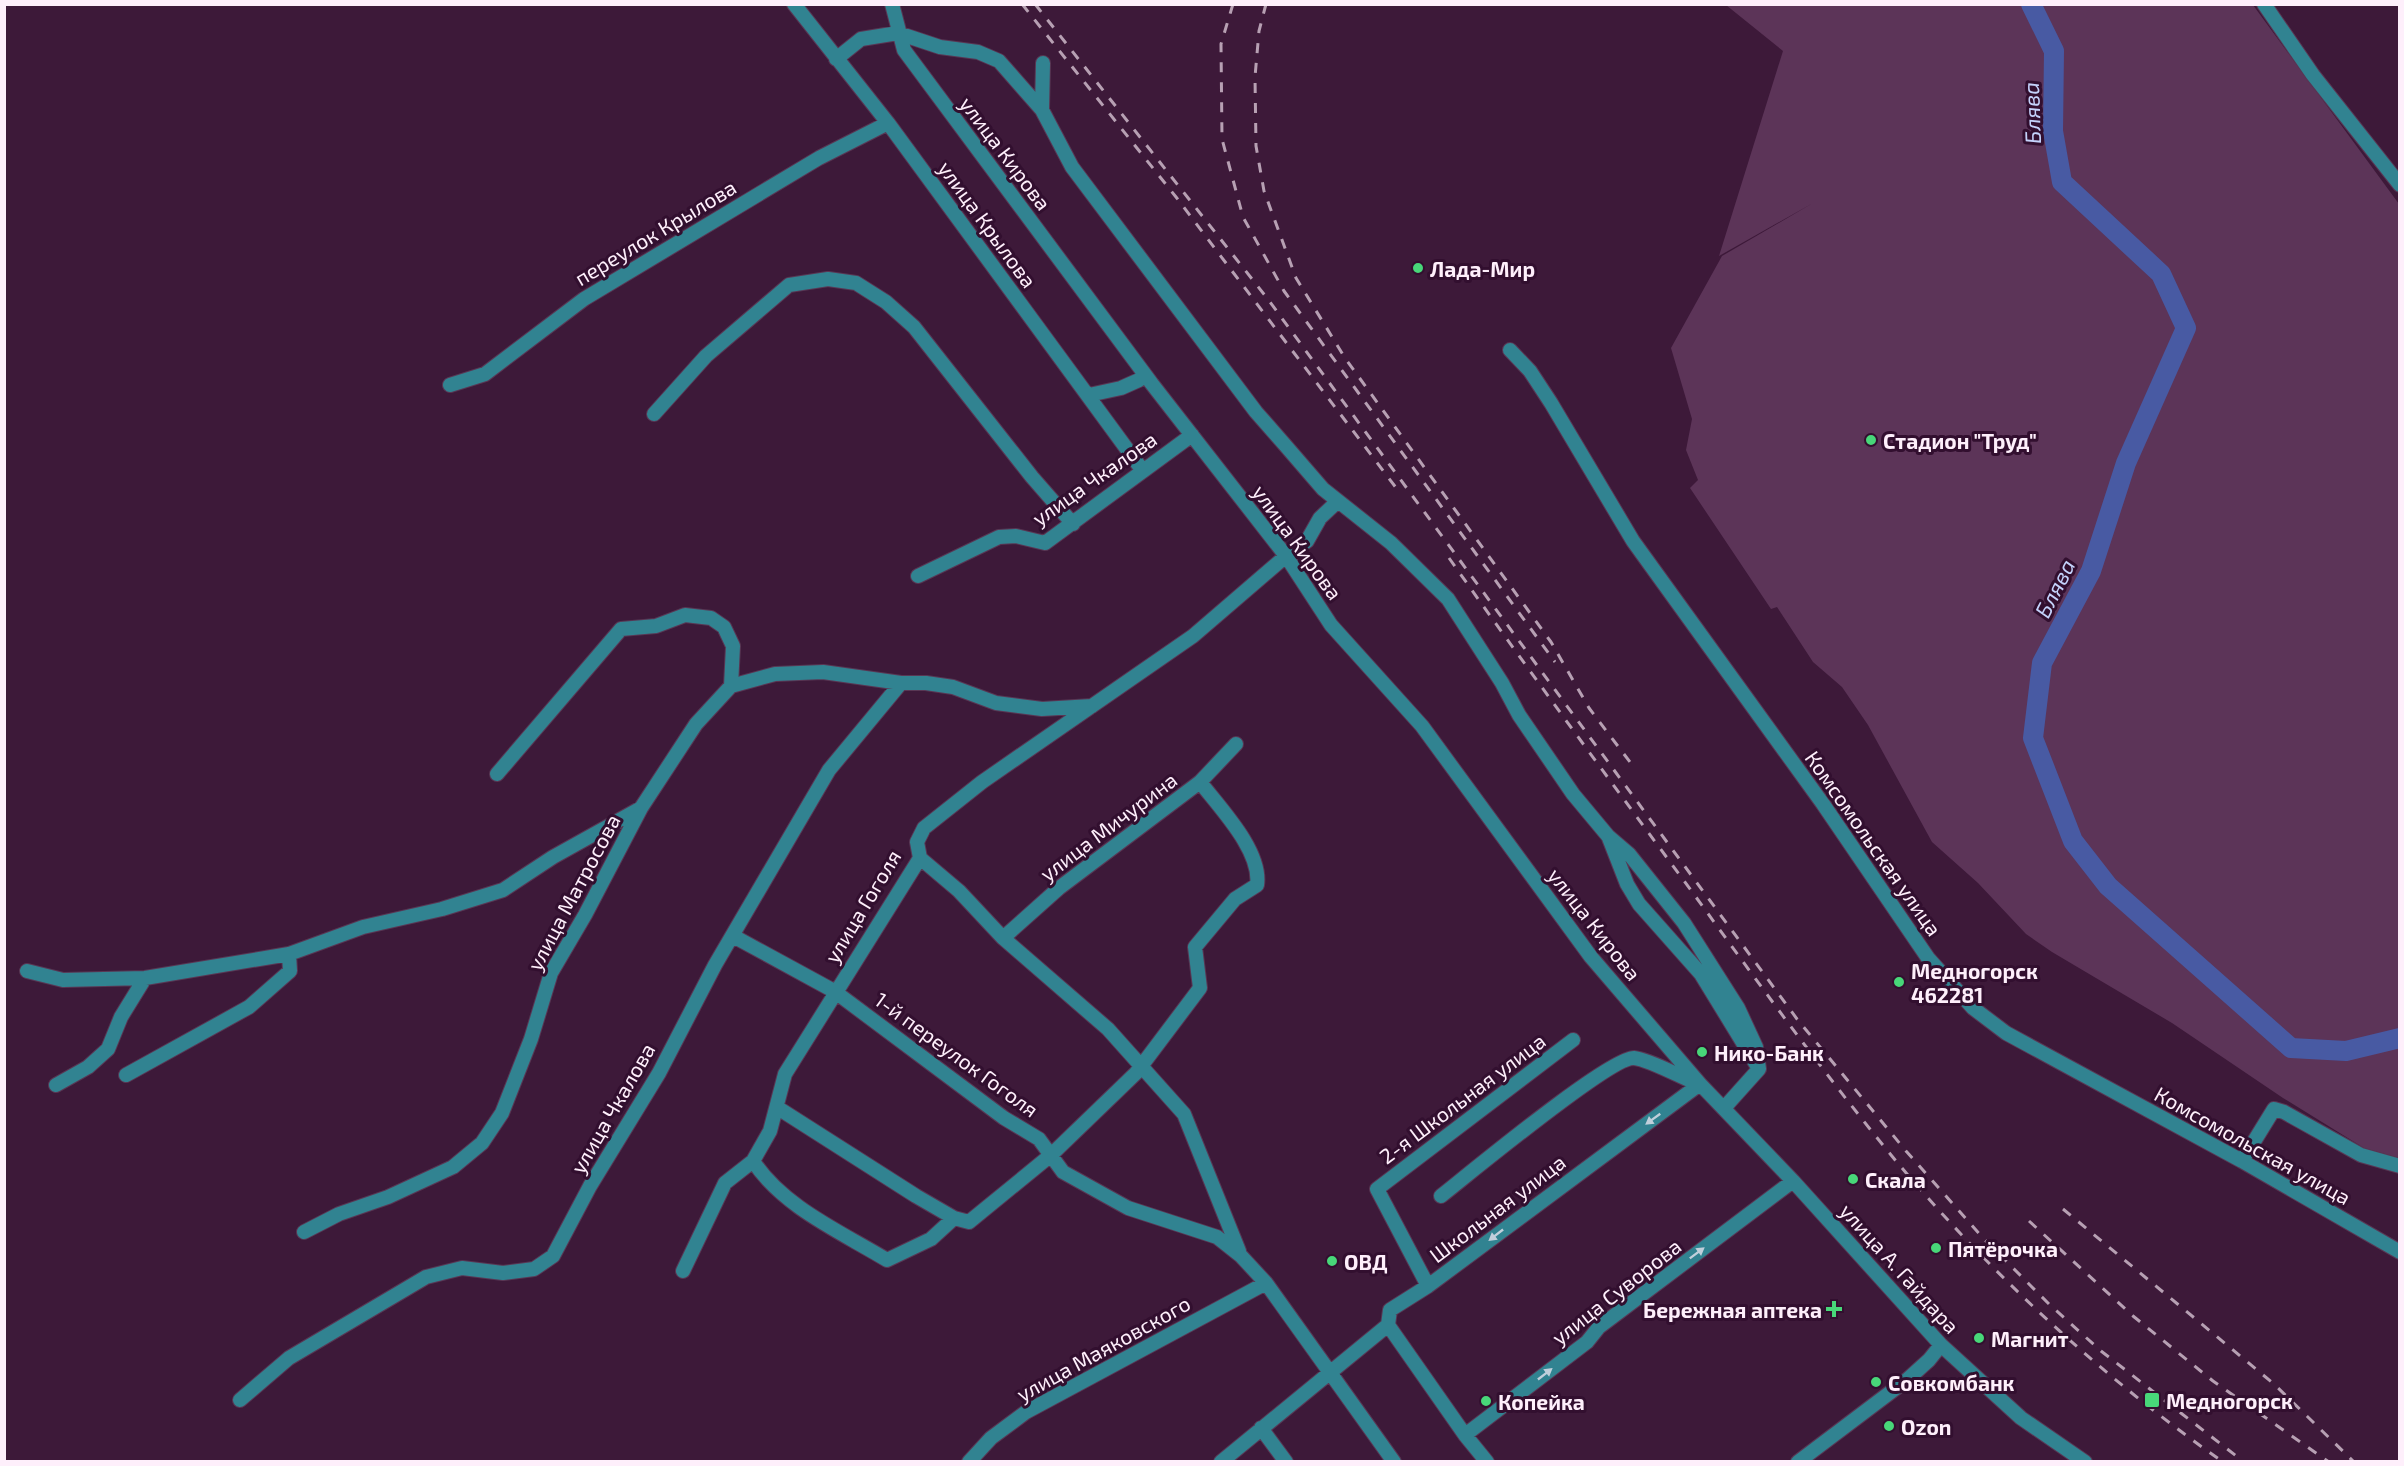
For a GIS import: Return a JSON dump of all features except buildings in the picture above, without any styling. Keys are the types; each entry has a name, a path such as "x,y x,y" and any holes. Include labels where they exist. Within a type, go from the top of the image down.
{"street":[{"name":"улица Крылова","path":"794,4 888,123 1143,471"},
{"name":"улица Кирова","path":"892,4 897,16 898,33 904,50 1192,435 1286,556 1331,625 1422,726 1591,957 1700,1084"},
{"path":"2264,4 2313,75 2400,185"},
{"path":"836,59 861,39 898,33 940,47 978,51 999,61 1042,110 1072,166 1256,411 1323,489 1391,543 1448,599 1502,683 1519,715 1574,794 1608,836 1629,854 1684,923 1737,1008 1756,1047 1759,1069 1725,1108"},
{"path":"1042,110 1043,63"},
{"name":"переулок Крылова","path":"450,385 485,375 584,299 819,158 888,123"},
{"path":"654,414 706,357 789,285 828,279 856,283 886,302 914,327 1032,477 1073,524"},
{"name":"Комсомольская улица","path":"1510,350 1530,371 1551,403 1633,541 1822,804 1928,958 1973,1008 2006,1033 2242,1161 2400,1252"},
{"path":"1089,395 1121,388 1139,380"},
{"name":"улица Чкалова","path":"918,576 999,537 1016,536 1045,543 1192,435"},
{"name":"улица Гоголя","path":"683,1271 725,1183 753,1161 770,1131 778,1108 785,1074 834,992 920,858 917,842 924,828 982,782 1193,636 1286,556 1307,541 1320,518 1338,501"},
{"path":"497,774 621,629 656,626 685,615 711,618 724,627 733,646 731,686 775,674 822,672 901,683 953,687 996,703 1019,707 1062,710 1092,706"},
{"name":"улица Чкалова","path":"240,1400 289,1358 426,1277 462,1268 503,1273 534,1269 553,1256 590,1186 659,1073 733,936 829,770 901,683"},
{"name":"улица Матросова","path":"304,1232 339,1214 388,1197 453,1167 482,1143 502,1113 531,1040 551,974 641,808 696,724 731,686"},
{"name":"улица Мичурина","path":"1003,938 1059,888 1200,782 1236,744"},
{"path":"778,1108 916,1196 954,1218 969,1222 1050,1155 1144,1067 1200,988 1195,947 1235,899 1257,885 1259,875 1252,852 1200,782"},
{"name":"улица Матросова","path":"27,971 63,980 145,978 288,954 363,927 442,909 503,890 554,857 641,808"},
{"path":"1608,836 1627,884 1639,904 1701,974 1759,1069"},
{"path":"920,858 959,891 1003,938 1108,1029 1184,1114 1241,1256 1266,1282 1394,1461"},
{"name":"1-й переулок Гоголя","path":"733,936 834,992 1004,1118 1039,1139 1063,1172 1128,1208 1217,1237 1241,1256"},
{"path":"126,1076 249,1007 290,971 288,954"},
{"path":"56,1086 88,1067 108,1049 121,1017 145,978"},
{"name":"2-я Школьная улица","path":"1428,1286 1377,1189 1573,1040"},
{"path":"1441,1196 1577,1091 1624,1059 1645,1060 1700,1084"},
{"name":"улица А. Гайдара","path":"1700,1084 1793,1181 1941,1345 2021,1418 2077,1459"},
{"name":"Школьная улица","path":"1221,1461 1388,1325 1390,1310 1428,1286 1700,1084"},
{"path":"2242,1161 2274,1109 2301,1120 2361,1155 2400,1166"},
{"path":"753,1161 766,1181 812,1215 888,1260 931,1239 954,1218"},
{"name":"улица Суворова","path":"1465,1435 1587,1342 1605,1322 1793,1181"},
{"name":"улица Маяковского","path":"969,1461 991,1438 1026,1412 1266,1282"},
{"path":"1388,1325 1465,1435 1487,1461"},
{"path":"1798,1461 1908,1379 1929,1360 1941,1345"},
{"path":"1261,1428 1286,1461"}],"shaded area":[{"path":"1726,5 2253,5 2399,204 2399,1158 2364,1148 2283,1098 2172,1023 2052,952 2026,934 1978,883 1932,842 1868,725 1842,687 1813,662 1777,607 1771,609 1690,488 1698,480 1686,450 1692,419 1671,348 1722,256 1813,203 1719,256 1783,51"}],"waterway":[{"name":"Блява","path":"2031,4 2054,51 2053,131 2062,182 2161,274 2186,328 2126,463 2091,571 2042,663 2033,738 2073,841 2108,886 2291,1048 2346,1051 2400,1038"}],"railway":[{"path":"1022,4 1176,197 1400,493"},
{"path":"1035,4 1267,298 1797,1019 1906,1151 1984,1239 2050,1305 2101,1351 2244,1462"},
{"path":"1233,4 1221,44 1222,139 1243,217 1284,291 1555,662"},
{"path":"1266,4 1259,31 1255,77 1256,146 1264,191 1296,278 1345,358 1551,642 1589,708 1633,766"},
{"path":"1449,558 1768,995 1896,1161 1970,1244 2050,1322 2134,1395 2223,1462"},
{"path":"2063,1209 2274,1384 2354,1462"},
{"path":"2029,1221 2133,1316 2213,1381 2329,1462"}],"place":[{"name":"Лада-Мир","path":"1418,268"},
{"name":"Стадион \"Труд\"","path":"1871,440"},
{"name":"Медногорск 462281","path":"1899,982"},
{"name":"Нико-Банк","path":"1702,1052"},
{"name":"Скала","path":"1853,1179"},
{"name":"Пятёрочка","path":"1936,1248"},
{"name":"ОВД","path":"1332,1261"},
{"name":"Бережная аптека","path":"1834,1309"},
{"name":"Магнит","path":"1979,1338"},
{"name":"Совкомбанк","path":"1876,1382"},
{"name":"Медногорск","path":"2152,1400"},
{"name":"Копейка","path":"1486,1401"},
{"name":"Ozon","path":"1889,1426"}]}
